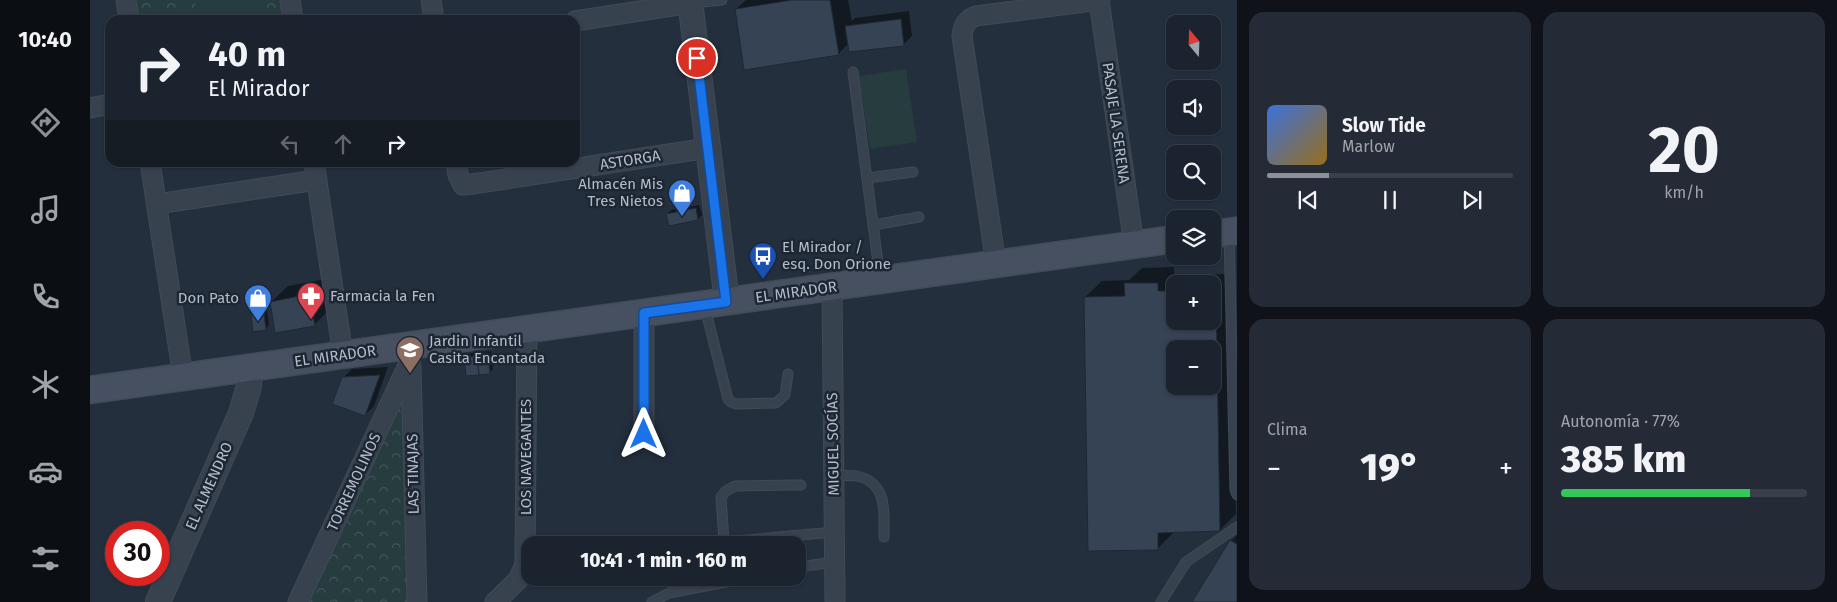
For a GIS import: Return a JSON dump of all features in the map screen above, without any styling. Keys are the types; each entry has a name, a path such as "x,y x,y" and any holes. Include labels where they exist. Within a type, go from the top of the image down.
{"main road":[{"name":"EL MIRADOR","path":"90,390 343,355 410,354 527,330 1166,240"}],"street":[{"path":"126,0 128,15"},
{"path":"290,0 292,15"},
{"path":"431,0 433,15"},
{"path":"996,264 962,36 965,23 976,16 1099,0"},
{"name":"PASAJE LA SERENA","path":"1099,0 1134,245"},
{"path":"580,20 690,2 708,148 716,303"},
{"path":"90,108 105,105"},
{"name":"ASTORGA","path":"457,167 463,185 708,148"},
{"path":"151,167 183,377"},
{"path":"157,204 316,171 343,355"},
{"name":"MIGUEL SOCÍAS","path":"832,287 835,602"},
{"path":"644,313 644,434"},
{"name":"LOS NAVEGANTES","path":"495,602 518,580 525,565 527,330"},
{"name":"TORREMOLINOS","path":"298,602 410,354"},
{"name":"LAS TINAJAS","path":"410,354 417,602"},
{"name":"EL ALMENDRO","path":"158,602 240,413 249,386 250,368"}],"lane":[{"path":"690,2 722,0"},
{"path":"853,72 880,280"},
{"path":"867,178 913,172"},
{"path":"873,225 919,217"},
{"path":"1226,232 1235,490 1237,495"},
{"path":"716,303 728,399 731,402 736,404 776,403 785,395 788,374"},
{"path":"834,476 857,476 876,485 882,497 884,537"},
{"path":"724,536 722,497 726,491 735,486 801,486"},
{"path":"1161,602 1186,562 1237,527"},
{"path":"790,536 834,532"},
{"path":"806,567 835,562"},
{"path":"652,602 669,593 705,586"}],"green space":[{"path":"136,0 283,0 286,15 138,15"},
{"path":"195,0 263,0 266,15 197,15"},
{"path":"906,69 917,142 870,149 859,76"},
{"path":"404,380 408,602 308,602"}],"building":[{"path":"792,0 830,0 839,55 744,70 735,9"},
{"path":"901,19 904,46 849,52 845,26"},
{"name":"Almacén Mis Tres Nietos","path":"696,208 698,220 669,226 666,214"},
{"path":"1124,283 1158,283 1158,291 1166,291 1166,330 1217,330 1217,340 1166,340 1166,395 1218,395 1220,531 1158,533 1158,550 1088,551 1084,297 1125,296"},
{"path":"309,294 315,326 275,333 270,302"},
{"name":"Don Pato","path":"264,313 266,330 253,332 251,315"},
{"path":"488,355 490,374 479,375 477,356"},
{"path":"477,356 479,375 466,376 464,357"},
{"path":"380,375 365,416 332,404 342,377"},
{"path":"1230,540 1237,544 1237,602 1192,602"}],"place":[{"name":"Almacén Mis Tres Nietos","path":"682,217"},
{"name":"El Mirador / esq. Don Orione","path":"763,280"},
{"name":"Farmacia la Fen","path":"311,320"},
{"name":"Don Pato","path":"258,322"},
{"name":"Jardin Infantil Casita Encantada","path":"410,374"}],"route":[{"path":"644,434 644,313 726,302 697,58"}]}
